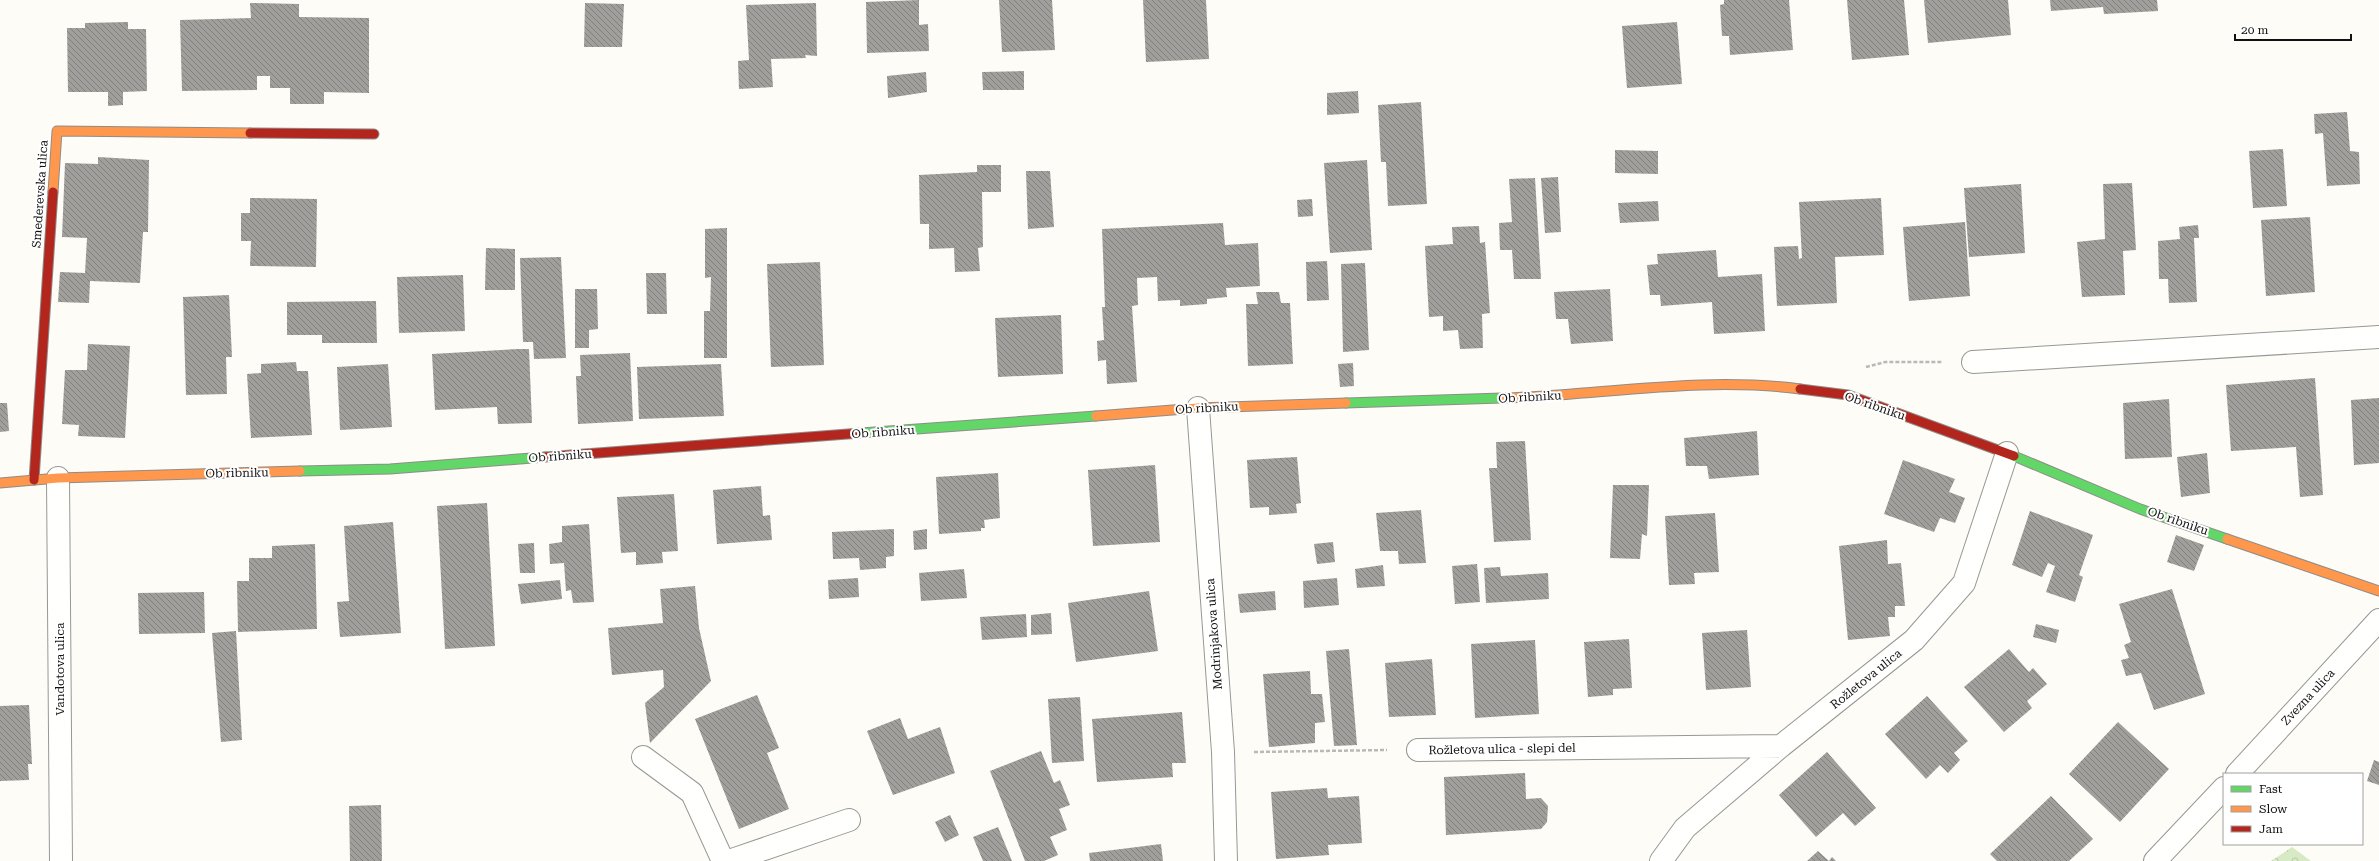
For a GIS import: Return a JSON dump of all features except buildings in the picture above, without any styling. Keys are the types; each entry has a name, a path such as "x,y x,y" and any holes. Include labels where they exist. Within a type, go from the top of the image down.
{"street":[{"name":"Smederevska ulica","path":"34,480 57,130 374,134"},
{"path":"1973,362 2379,337"},
{"name":"Ob ribniku","path":"0,482 58,478 390,470 1198,408 1542,397 1679,385 1763,384 1848,395 2007,453 2140,508 2379,591"},
{"name":"Modrinjakova ulica","path":"1198,408 1223,752 1226,861"},
{"name":"Rožletova ulica","path":"1661,861 1685,828 1781,746 1914,640 1964,583 2007,453"},
{"name":"Vandotova ulica","path":"58,478 61,861"},
{"name":"Zvezna ulica","path":"2238,773 2379,620"},
{"name":"Rožletova ulica - slepi del","path":"1418,750 1781,746"},
{"path":"643,757 692,793 723,861"},
{"path":"2155,861 2223,789"},
{"path":"729,861 849,820"}],"path":[{"path":"1862,368 1885,362 1973,362"},
{"name":"Rožletova ulica - slepi del","path":"1223,752 1418,750"}],"green space":[{"path":"2292,847 2311,861 2271,861"}],"traffic: fast":[{"path":"1346,403 1502,398"},
{"path":"861,433 1096,416"},
{"path":"2014,456 2140,509 2227,539"},
{"path":"300,471 390,469 545,457"}],"traffic: slow":[{"path":"53,192 57,131 250,133"},
{"path":"1502,398 1689,385 1726,384 1800,389"},
{"path":"1096,416 1198,408 1346,403"},
{"path":"0,483 58,478 300,471"},
{"path":"2227,539 2379,591"}],"traffic: jam":[{"path":"250,133 374,134"},
{"path":"34,480 53,192"},
{"path":"1800,389 1848,395 2014,456"},
{"path":"545,457 861,433"}]}
